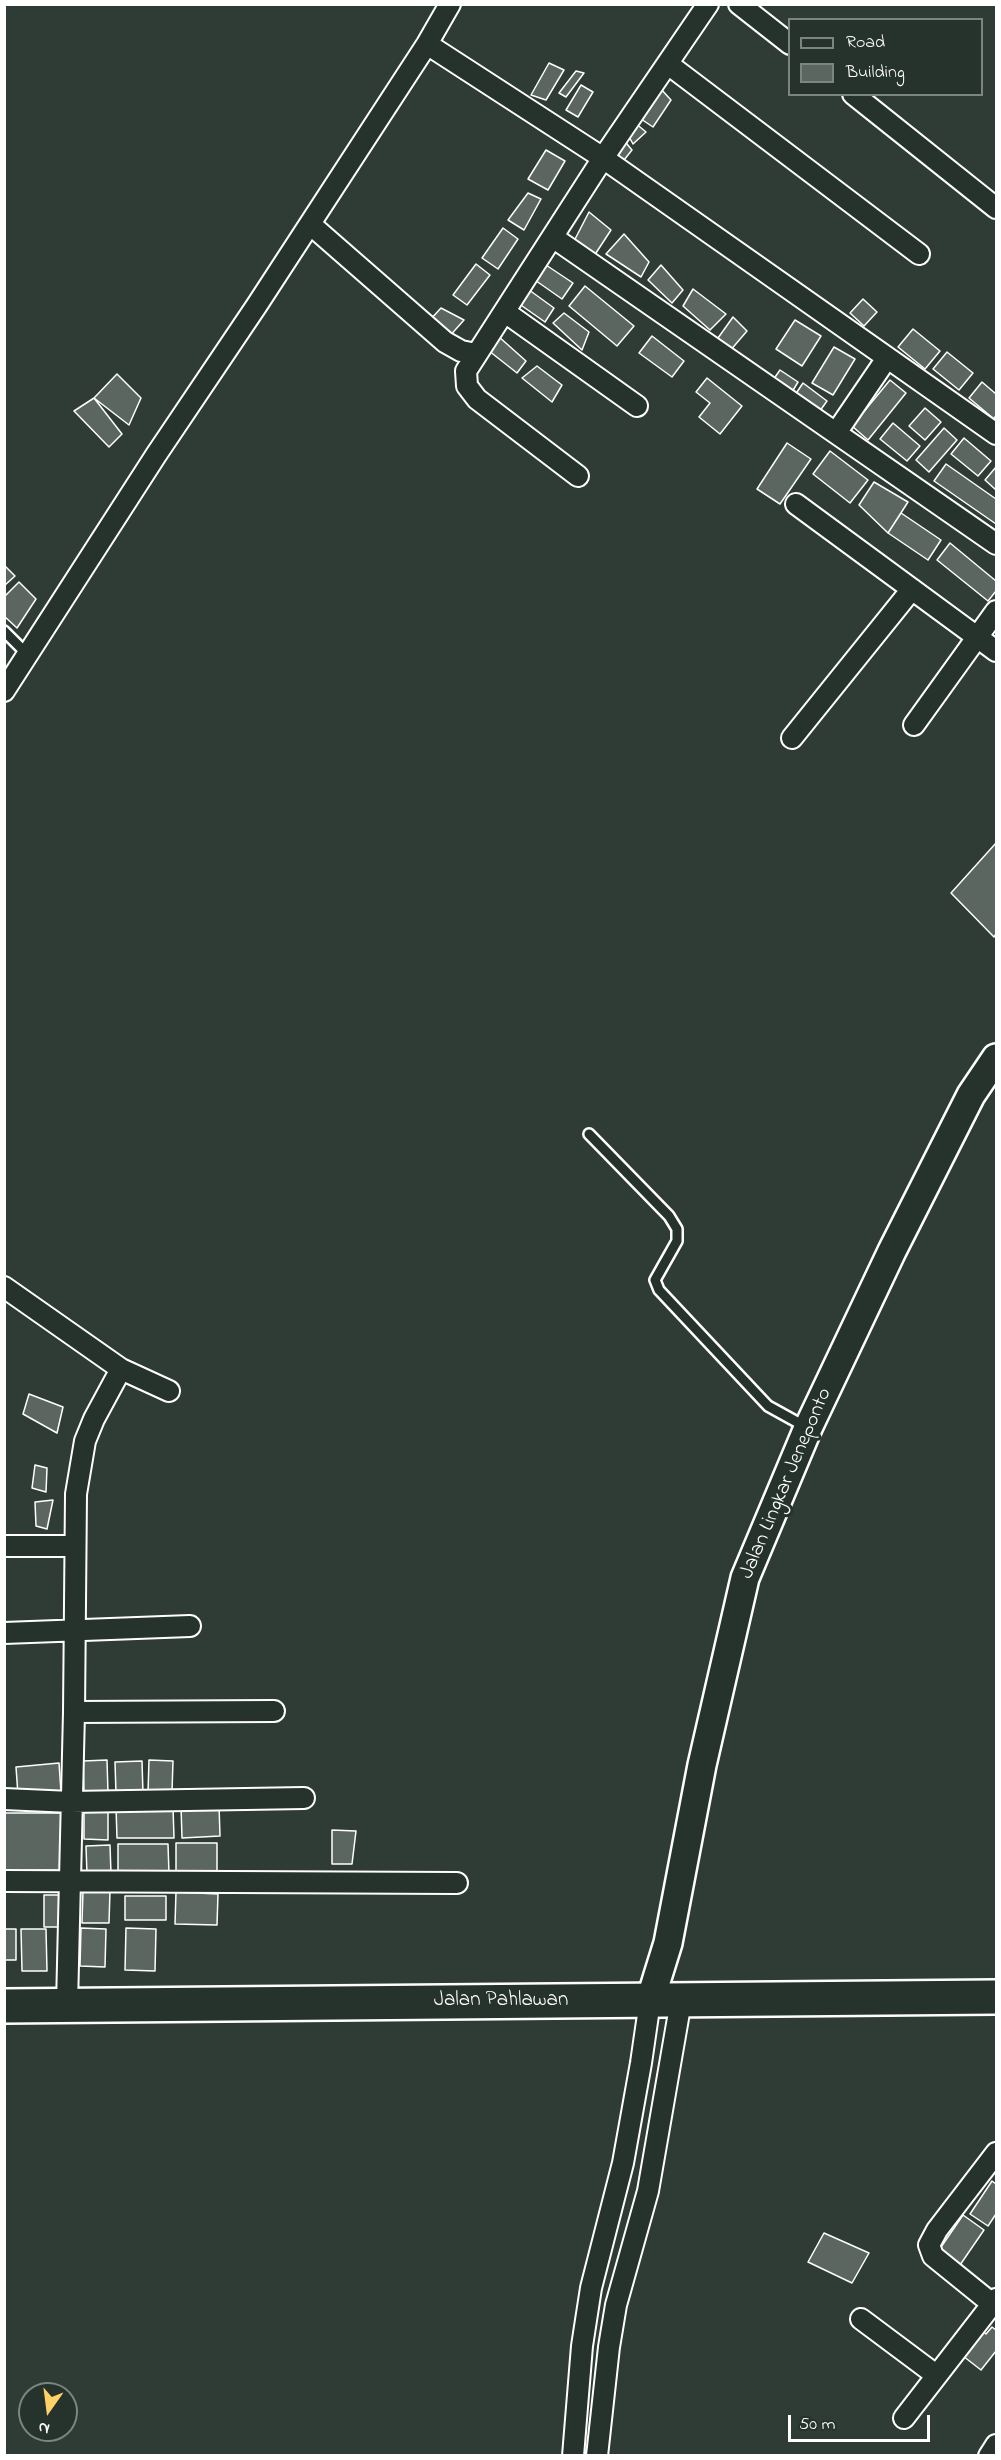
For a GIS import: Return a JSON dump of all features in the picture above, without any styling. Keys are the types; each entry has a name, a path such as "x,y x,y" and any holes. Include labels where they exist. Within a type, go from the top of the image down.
{"highway":[{"name":"Jalan Pahlawan","path":"4,2006 996,1997"}],"main road":[{"name":"Jalan Lingkar Jeneponto","path":"665,2001 668,1943 702,1765 745,1578 808,1428 892,1251 971,1095 996,1058"}],"street":[{"path":"4,691 427,44 450,4"},
{"path":"578,476 477,399 467,386 466,371 554,238 603,158 708,4"},
{"path":"739,4 788,43"},
{"path":"427,44 603,158 996,434"},
{"path":"668,64 919,254"},
{"path":"856,96 996,208"},
{"path":"310,224 445,342 461,351 476,354"},
{"path":"554,238 996,544"},
{"path":"505,312 637,406"},
{"path":"836,433 887,358"},
{"path":"795,504 996,651"},
{"path":"792,738 912,589"},
{"path":"914,725 979,638 996,611"},
{"path":"4,1287 121,1369 169,1391"},
{"path":"67,2005 74,1712 76,1494 86,1441 94,1419 121,1369"},
{"path":"4,1546 74,1546"},
{"path":"4,1633 190,1626"},
{"path":"74,1712 274,1711"},
{"path":"4,1799 71,1802 304,1798"},
{"path":"4,1881 457,1883"},
{"path":"573,2456 582,2346 591,2288 623,2163 641,2063 665,2001"},
{"path":"597,2456 616,2305 648,2191 665,2001"},
{"path":"903,2418 936,2374 995,2304 933,2256 929,2245 931,2238 996,2153"},
{"path":"861,2319 936,2374"},
{"path":"989,2456 996,2445"}],"lane":[{"path":"4,631 27,654"},
{"path":"590,1134 669,1216 677,1229 677,1241 655,1280 659,1290 768,1406 808,1428"}],"building":[{"path":"549,63 564,70 546,100 531,95"},
{"path":"576,71 584,73 566,97 559,93"},
{"path":"581,85 593,92 578,117 566,110"},
{"path":"660,88 671,100 653,127 641,119"},
{"path":"634,122 646,132 633,144 627,133"},
{"path":"622,138 632,150 624,160 613,152"},
{"path":"546,150 565,161 548,190 528,179"},
{"path":"528,193 541,199 524,230 508,220"},
{"path":"589,212 611,230 594,256 573,243"},
{"path":"503,228 518,239 498,269 482,258"},
{"path":"624,234 649,262 641,277 606,254"},
{"path":"543,263 573,283 562,299 532,278"},
{"path":"476,264 490,275 467,305 453,295"},
{"path":"661,265 683,290 672,303 648,280"},
{"path":"585,286 634,326 617,346 569,306"},
{"path":"525,287 554,308 545,322 515,301"},
{"path":"693,289 726,314 710,330 683,306"},
{"path":"863,299 877,312 864,326 850,313"},
{"path":"441,308 464,320 448,338 429,321"},
{"path":"564,313 589,332 582,350 553,323"},
{"path":"733,317 747,331 729,352 718,338"},
{"path":"795,320 821,336 802,366 776,349"},
{"path":"913,329 940,351 925,369 898,347"},
{"path":"498,336 526,361 517,373 484,347"},
{"path":"652,336 684,361 672,377 639,353"},
{"path":"834,347 855,359 833,395 812,383"},
{"path":"947,352 973,373 959,390 933,369"},
{"path":"537,366 562,385 552,402 522,378"},
{"path":"780,370 798,382 792,392 773,380"},
{"path":"117,374 141,398 129,425 94,398"},
{"path":"707,378 742,406 720,434 699,417 710,403 696,392"},
{"path":"890,380 906,393 868,440 852,426"},
{"path":"982,382 996,394 994,419 969,398"},
{"path":"803,383 827,401 817,415 793,398"},
{"path":"94,398 122,434 109,447 74,411"},
{"path":"925,408 941,422 925,440 909,426"},
{"path":"893,423 920,446 907,461 880,439"},
{"path":"944,428 957,440 929,472 916,460"},
{"path":"964,438 991,461 978,476 951,454"},
{"path":"787,443 811,459 780,504 757,489"},
{"path":"830,451 868,480 850,503 813,474"},
{"path":"946,464 996,499 996,524 934,481"},
{"path":"996,467 996,490 985,480"},
{"path":"874,482 908,502 888,533 859,505"},
{"path":"901,513 941,540 928,560 888,533"},
{"path":"950,543 996,581 996,591 988,601 937,560"},
{"path":"4,565 15,576 4,586"},
{"path":"19,582 36,599 17,628 4,616 4,597"},
{"path":"996,843 996,934 994,937 951,893"},
{"path":"29,1394 63,1407 57,1433 23,1414"},
{"path":"35,1465 47,1468 46,1492 32,1488"},
{"path":"53,1500 47,1529 36,1526 35,1502"},
{"path":"107,1760 108,1793 84,1793 83,1761"},
{"path":"149,1760 173,1761 172,1792 148,1792"},
{"path":"142,1761 143,1794 116,1794 115,1762"},
{"path":"59,1763 61,1792 18,1795 16,1767"},
{"path":"219,1805 220,1836 182,1838 181,1807"},
{"path":"116,1807 173,1807 174,1838 117,1838"},
{"path":"84,1809 108,1809 108,1840 84,1839"},
{"path":"4,1813 61,1813 61,1870 4,1871"},
{"path":"332,1830 356,1831 352,1864 332,1864"},
{"path":"176,1843 217,1843 217,1873 176,1873"},
{"path":"118,1844 168,1844 169,1874 118,1875"},
{"path":"110,1845 111,1874 87,1875 86,1846"},
{"path":"83,1890 110,1891 109,1923 82,1923"},
{"path":"176,1892 218,1894 217,1925 175,1924"},
{"path":"44,1895 63,1895 63,1927 44,1927"},
{"path":"125,1896 166,1896 166,1920 125,1920"},
{"path":"81,1928 106,1929 105,1967 80,1966"},
{"path":"126,1928 156,1929 155,1971 125,1970"},
{"path":"4,1929 16,1929 16,1960 4,1960"},
{"path":"21,1929 46,1929 47,1971 22,1971"},
{"path":"992,2181 996,2184 996,2214 988,2226 970,2214"},
{"path":"963,2215 984,2230 960,2265 939,2250"},
{"path":"824,2233 869,2253 852,2283 808,2262"},
{"path":"976,2325 986,2334 992,2327 996,2330 996,2351 981,2370 963,2356"}]}
